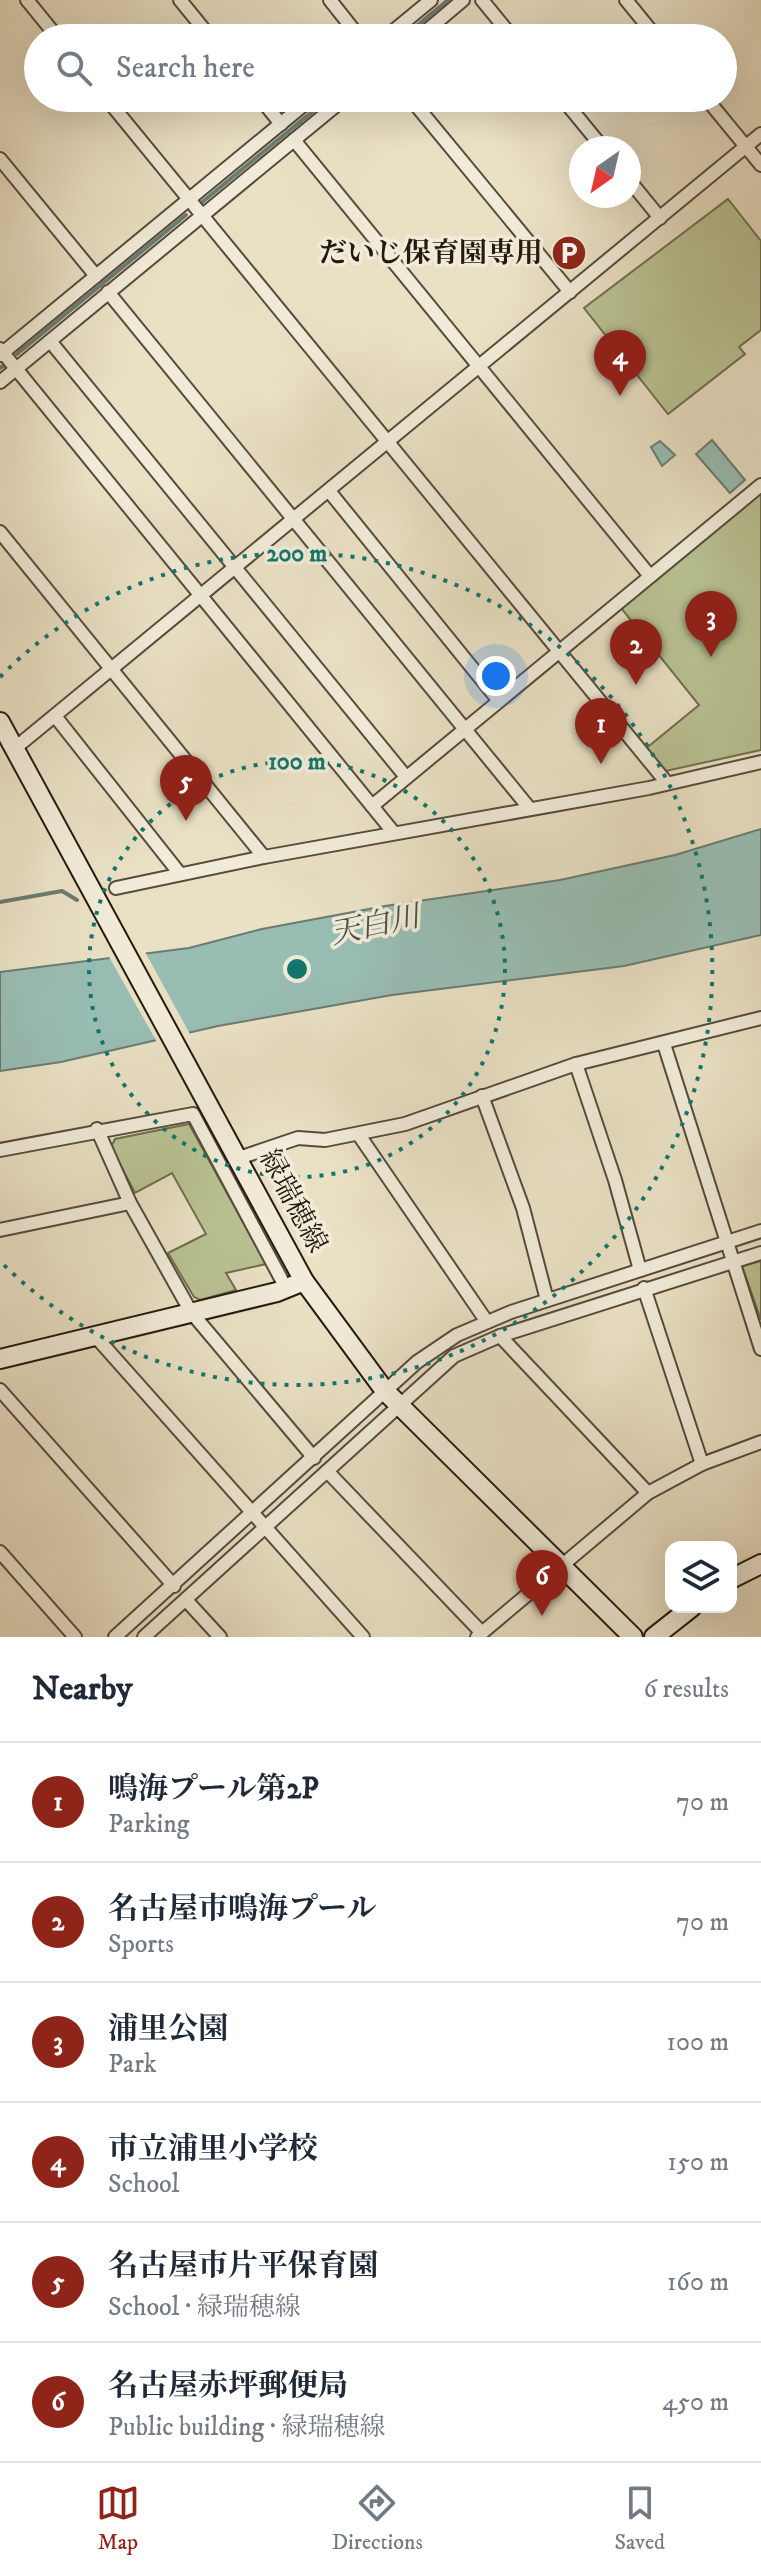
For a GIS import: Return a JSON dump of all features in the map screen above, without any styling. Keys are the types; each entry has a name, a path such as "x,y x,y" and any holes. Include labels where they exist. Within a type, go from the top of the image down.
{"main road":[{"name":"緑瑞穂線","path":"0,722 304,1281 399,1407 633,1637"},
{"path":"0,1359 96,1337 304,1281"},
{"path":"737,1576 761,1564"},
{"path":"654,1637 684,1613"}],"street":[{"path":"27,0 47,24"},
{"path":"180,0 200,24"},
{"path":"330,0 349,24"},
{"path":"402,24 431,0"},
{"path":"435,24 463,0"},
{"path":"482,0 502,24"},
{"path":"626,0 646,24"},
{"path":"117,112 667,783"},
{"path":"271,112 281,124"},
{"path":"295,112 1,352 394,833"},
{"path":"0,382 328,112"},
{"path":"422,112 570,292"},
{"path":"573,112 593,136"},
{"path":"717,112 761,165"},
{"path":"14,749 761,134"},
{"path":"294,140 650,576"},
{"path":"0,159 96,276"},
{"path":"641,195 660,218"},
{"path":"108,292 530,809"},
{"path":"50,341 406,777"},
{"path":"372,806 761,485"},
{"path":"329,491 499,701"},
{"path":"0,532 264,857"},
{"path":"55,716 180,874"},
{"path":"116,888 264,857 667,783 761,762"},
{"path":"236,1159 298,1138 325,1140 405,1124 576,1064 761,1019"},
{"path":"664,1044 761,1349"},
{"path":"576,1064 615,1180 640,1270"},
{"path":"482,1096 523,1208 547,1300"},
{"path":"0,1150 97,1129 193,1114 286,1288"},
{"path":"97,1129 130,1203 191,1312 314,1458"},
{"path":"359,1135 487,1322"},
{"path":"0,1230 130,1203"},
{"path":"115,1637 253,1515 417,1362 457,1335 547,1300 761,1231"},
{"path":"144,1637 454,1356 500,1336 761,1253"},
{"path":"644,1288 702,1464"},
{"path":"500,1336 648,1493"},
{"path":"96,1337 363,1637"},
{"path":"0,1390 174,1586"},
{"path":"327,1471 480,1635 648,1493 702,1464 761,1442"},
{"path":"0,1552 75,1637"},
{"path":"186,1600 220,1637"}],"green space":[{"path":"728,199 761,241 761,330 739,347 745,354 668,414 584,308"},
{"path":"761,492 761,750 666,771 644,750 699,705 621,608"},
{"path":"189,1124 266,1264 226,1273 236,1290 200,1300 194,1297 168,1253 206,1234 172,1173 135,1193 111,1147 115,1139"},
{"path":"761,1261 761,1320 742,1266"}],"water":[{"path":"712,440 745,480 730,493 696,454"},
{"path":"660,441 675,455 662,466 651,447"},
{"name":"天白川","path":"761,829 761,935 624,966 392,995 218,1026 61,1062 0,1071 0,972 189,948 262,929 385,906 560,880 675,855"}],"pier":[{"path":"144,950 191,1036 158,1044 108,955"}],"waterway":[{"path":"419,24 448,0"},
{"path":"201,203 312,112"},
{"path":"17,354 186,215"},
{"path":"0,902 62,891 77,900"}],"place":[{"name":"だいじ保育園専用","path":"569,253"},
{"name":"市立浦里小学校","path":"620,396"},
{"name":"浦里公園","path":"711,657"},
{"name":"名古屋市鳴海プール","path":"636,685"},
{"name":"鳴海プール第2P","path":"601,764"},
{"name":"名古屋市片平保育園","path":"186,821"},
{"name":"名古屋赤坪郵便局","path":"542,1616"}]}
